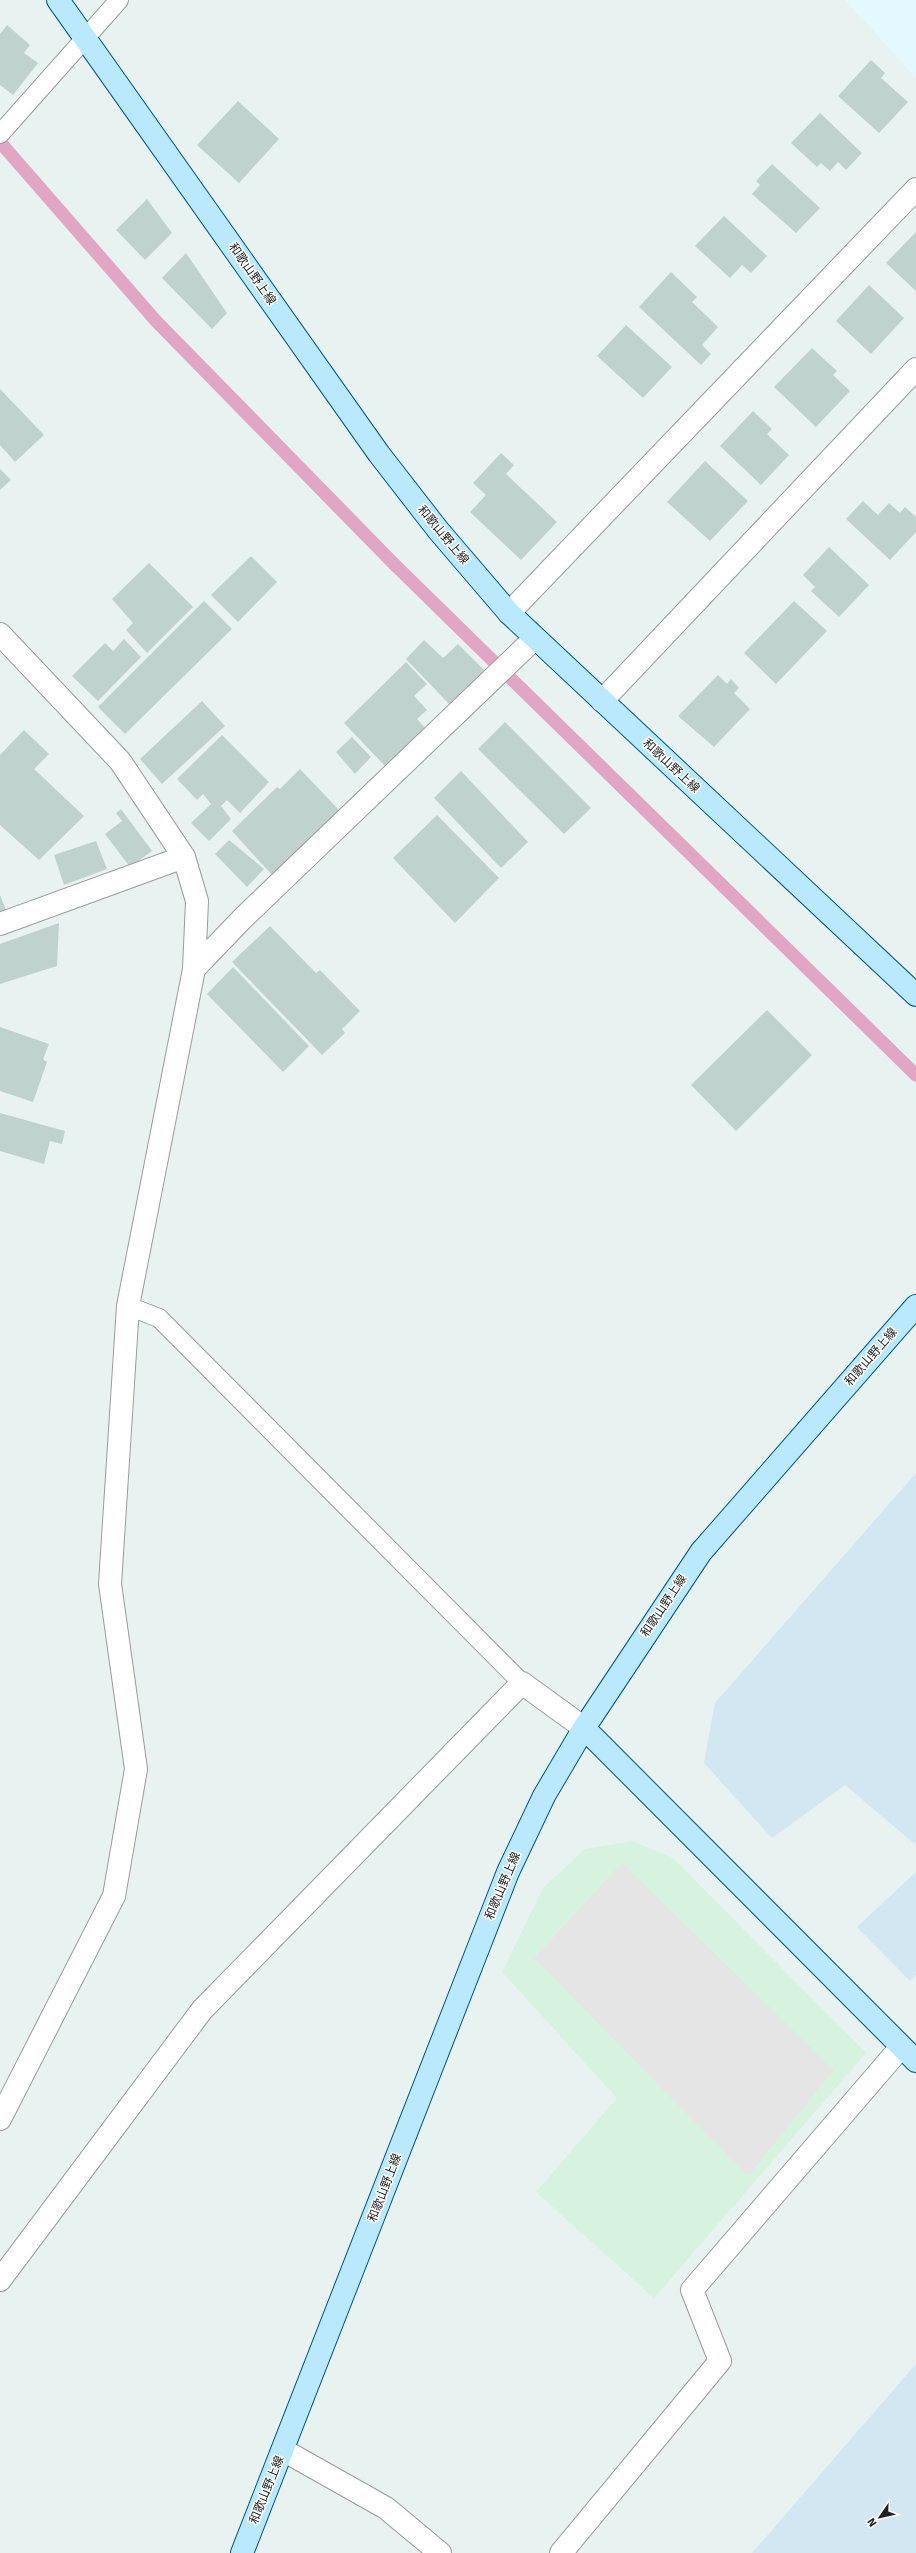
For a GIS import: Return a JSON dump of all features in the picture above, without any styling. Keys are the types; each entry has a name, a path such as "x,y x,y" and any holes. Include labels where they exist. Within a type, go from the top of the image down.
{"main road":[{"name":"和歌山野上線","path":"58,0 378,454 438,530 509,613 534,639 916,995"},
{"name":"和歌山野上線","path":"242,2553 508,1872 544,1796 584,1728 701,1552 916,1306"},
{"path":"584,1728 909,2054"}],"street":[{"path":"509,613 916,189"},
{"path":"602,701 916,369"},
{"path":"0,634 120,761 184,856 197,900 194,969 128,1306 110,1584 136,1769 114,1896 0,2119"},
{"path":"194,969 243,918 534,639"},
{"path":"0,924 184,856"},
{"path":"0,2280 202,2010 522,1683 584,1728"},
{"path":"561,2553 720,2361 692,2290 909,2054"},
{"path":"283,2450 386,2508 440,2553"}],"lane":[{"path":"0,134 119,0"},
{"path":"128,1306 158,1318 522,1683"}],"shaded area":[{"path":"845,0 916,0 916,78"},
{"path":"916,1473 916,1845 845,1785 772,1838 704,1763 715,1703"},
{"path":"632,1841 674,1859 866,2053 654,2298 536,2192 617,2098 502,1972 543,1888 585,1849"},
{"path":"622,1863 834,2070 748,2176 534,1958"},
{"path":"916,1872 916,1975 910,1981 857,1927"},
{"path":"916,2364 916,2553 752,2553"}],"building":[{"path":"7,25 30,45 24,53 38,63 13,95 0,85 0,34"},
{"path":"871,60 885,73 881,78 908,102 879,133 838,96"},
{"path":"238,101 279,139 239,183 197,145"},
{"path":"820,113 862,153 846,170 838,162 830,171 821,163 817,167 791,143"},
{"path":"772,164 820,208 796,233 752,194 760,185 756,181"},
{"path":"147,199 172,233 145,260 116,230"},
{"path":"724,216 767,256 751,273 742,265 730,278 695,246"},
{"path":"916,232 916,291 886,263"},
{"path":"186,253 227,313 212,329 162,278"},
{"path":"671,272 697,297 692,302 718,327 702,345 711,354 701,365 639,307"},
{"path":"869,285 904,318 871,354 836,321"},
{"path":"626,325 672,367 643,398 597,356"},
{"path":"812,348 837,371 833,375 850,391 816,427 774,387"},
{"path":"0,389 44,435 15,462 0,445"},
{"path":"753,411 772,429 767,434 789,455 761,485 720,446"},
{"path":"501,453 514,465 506,474 557,522 521,560 470,512 486,495 473,483"},
{"path":"705,461 748,501 710,541 667,502"},
{"path":"0,469 11,480 0,490"},
{"path":"863,501 878,515 889,503 900,513 905,507 916,517 916,532 890,560 846,519"},
{"path":"829,547 869,585 839,617 811,591 815,587 803,575"},
{"path":"251,556 277,582 238,622 211,595"},
{"path":"149,563 193,607 147,653 126,630 133,623 112,599"},
{"path":"204,601 232,629 125,734 98,707"},
{"path":"794,601 827,631 776,684 744,653"},
{"path":"124,639 141,657 98,701 72,676 105,643 113,651"},
{"path":"424,640 443,658 458,644 486,672 451,706 406,659"},
{"path":"406,662 427,684 414,696 427,710 417,719 427,730 386,767 344,723"},
{"path":"718,675 727,684 731,679 739,688 734,693 750,709 714,747 678,716"},
{"path":"202,701 225,726 162,784 140,759"},
{"path":"505,722 591,808 564,834 478,749"},
{"path":"24,730 49,754 34,769 84,816 39,860 0,825 0,755"},
{"path":"222,735 269,782 240,813 227,800 221,806 231,819 209,841 191,823 211,804 203,794 197,800 177,779"},
{"path":"352,737 371,757 355,774 336,752"},
{"path":"300,769 339,810 272,875 232,831 277,787 280,789"},
{"path":"461,771 528,842 501,868 434,798"},
{"path":"121,809 152,851 130,867 105,834 122,821 116,813"},
{"path":"437,815 499,878 455,923 393,858"},
{"path":"229,840 264,869 247,887 215,854"},
{"path":"96,841 107,869 64,885 54,855"},
{"path":"0,895 6,910 0,912"},
{"path":"59,923 57,966 0,984 0,944"},
{"path":"270,926 316,973 320,970 360,1011 342,1029 345,1033 322,1055 232,962"},
{"path":"233,967 309,1046 283,1072 207,994"},
{"path":"767,1010 812,1055 736,1131 691,1085"},
{"path":"0,1027 49,1044 43,1059 47,1062 33,1102 0,1091"},
{"path":"0,1113 65,1131 62,1144 50,1141 44,1164 0,1151"}],"waterway":[{"path":"0,142 156,321 393,563 916,1075"}]}
